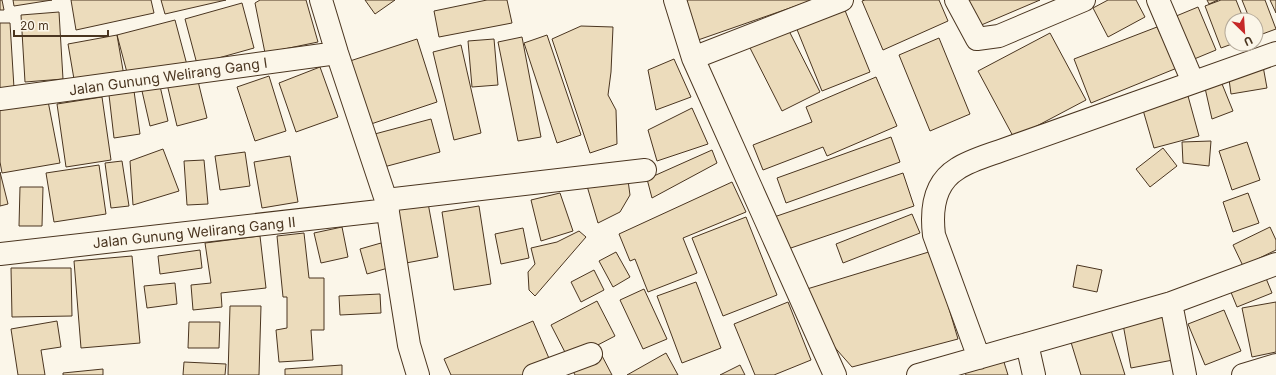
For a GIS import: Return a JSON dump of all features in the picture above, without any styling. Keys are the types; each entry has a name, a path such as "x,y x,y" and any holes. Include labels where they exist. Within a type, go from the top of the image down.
{"street":[{"path":"321,0 387,205 409,344 418,375"},
{"path":"675,0 693,58 835,375"},
{"path":"693,58 842,0"},
{"path":"956,0 977,39 999,36 1084,0"},
{"path":"1158,0 1193,82"},
{"name":"Jalan Gunung Welirang Gang I","path":"0,99 337,53"},
{"path":"979,358 934,234 932,216 935,198 944,182 957,168 1000,151 1276,53"},
{"name":"Jalan Gunung Welirang Gang II","path":"0,254 387,205 645,170"},
{"path":"918,375 1171,303 1276,264"},
{"path":"1171,303 1185,375"},
{"path":"1027,344 1034,375"},
{"path":"534,375 592,354"},
{"path":"1243,375 1276,365"}],"building":[{"path":"0,0 2,0 4,10 0,10"},
{"path":"13,0 52,0 14,6"},
{"path":"71,0 151,0 154,13 76,30"},
{"path":"161,0 226,0 165,14"},
{"path":"260,0 306,0 318,42 265,53 255,3"},
{"path":"365,0 395,0 375,14"},
{"path":"487,0 507,0 512,23 439,37 434,11"},
{"path":"684,0 813,0 698,40"},
{"path":"939,0 948,21 883,50 862,1"},
{"path":"968,0 1040,0 979,26"},
{"path":"1108,0 1136,0 1145,17 1108,37 1093,8"},
{"path":"1207,0 1218,0 1209,4"},
{"path":"1221,0 1236,0 1241,12 1224,12 1224,47 1221,48 1205,6"},
{"path":"1242,0 1265,0 1276,29 1264,33 1264,12 1247,12"},
{"path":"1270,0 1276,0 1276,13"},
{"path":"242,3 254,48 197,64 185,19"},
{"path":"1198,7 1216,50 1187,62 1169,19"},
{"path":"844,8 870,72 822,91 796,27"},
{"path":"59,12 63,79 25,82 21,15"},
{"path":"175,20 187,65 129,80 117,35"},
{"path":"0,23 10,23 14,88 0,90"},
{"path":"786,25 820,92 782,111 748,44"},
{"path":"581,26 613,27 611,72 608,95 616,110 617,144 590,153 552,39"},
{"path":"1157,27 1177,68 1091,103 1074,59"},
{"path":"1050,33 1086,100 1014,138 978,71"},
{"path":"117,35 124,76 75,85 68,44"},
{"path":"547,35 581,135 557,143 524,43"},
{"path":"522,37 541,137 518,141 498,42"},
{"path":"939,38 970,114 930,131 899,55"},
{"path":"417,39 437,102 371,124 350,61"},
{"path":"494,39 498,85 472,87 468,41"},
{"path":"461,45 481,133 454,140 433,52"},
{"path":"674,59 691,97 656,110 648,70"},
{"path":"1263,66 1267,88 1231,94 1228,72"},
{"path":"320,67 338,117 296,132 279,83"},
{"path":"269,76 286,131 255,141 237,87"},
{"path":"197,77 207,118 177,126 167,84"},
{"path":"876,77 897,126 827,156 823,147 763,170 753,145 812,122 806,107"},
{"path":"1220,79 1233,111 1212,119 1205,88"},
{"path":"160,86 168,121 150,126 142,91"},
{"path":"134,91 140,134 114,138 109,95"},
{"path":"1188,96 1199,136 1154,148 1143,110"},
{"path":"102,97 111,160 66,167 57,104"},
{"path":"48,101 60,163 2,173 0,162 0,109"},
{"path":"692,108 708,144 657,161 648,130"},
{"path":"431,119 440,152 380,168 371,135"},
{"path":"891,137 900,162 786,203 777,178"},
{"path":"1211,141 1209,166 1183,163 1182,142"},
{"path":"1247,142 1260,180 1232,190 1219,151"},
{"path":"1163,148 1177,166 1150,187 1136,169"},
{"path":"163,149 179,191 133,205 130,161"},
{"path":"712,150 717,163 652,198 647,179"},
{"path":"245,152 250,186 220,190 215,156"},
{"path":"290,156 298,202 262,208 254,162"},
{"path":"204,160 208,204 187,205 184,161"},
{"path":"122,161 129,206 111,208 105,163"},
{"path":"99,165 106,214 54,222 46,173"},
{"path":"0,172 8,204 0,206"},
{"path":"627,173 630,195 620,212 598,223 587,186"},
{"path":"903,173 914,206 785,250 774,217"},
{"path":"732,182 746,212 683,238 697,273 648,292 635,259 630,261 619,234"},
{"path":"20,187 43,187 42,226 19,226"},
{"path":"560,193 573,231 541,241 531,200"},
{"path":"1248,193 1259,223 1233,232 1223,202"},
{"path":"428,203 438,257 406,263 395,209"},
{"path":"479,206 491,284 454,290 442,212"},
{"path":"912,214 920,233 843,263 836,244"},
{"path":"746,217 777,295 723,316 692,238"},
{"path":"342,227 348,257 321,263 314,233"},
{"path":"1270,227 1276,240 1276,250 1243,266 1233,245"},
{"path":"523,228 529,258 501,264 495,234"},
{"path":"579,231 586,237 535,296 529,290 528,272 535,264 531,248 557,242"},
{"path":"304,233 309,278 324,278 324,330 311,330 313,360 279,362 276,330 287,328 287,297 283,297 277,236"},
{"path":"260,236 266,288 221,293 222,307 193,310 191,285 211,283 205,243"},
{"path":"381,243 388,268 367,274 360,249"},
{"path":"200,250 202,268 160,274 158,256"},
{"path":"932,251 958,339 852,367 830,342 807,289"},
{"path":"616,252 630,277 613,287 599,261"},
{"path":"132,256 140,343 81,348 74,261"},
{"path":"1077,265 1102,270 1097,292 1073,287"},
{"path":"11,268 71,268 72,316 12,317"},
{"path":"594,270 604,290 581,302 571,282"},
{"path":"1263,271 1272,293 1237,307 1228,285"},
{"path":"696,282 721,348 682,363 657,296"},
{"path":"175,283 177,304 147,308 144,286"},
{"path":"644,289 667,339 643,349 620,300"},
{"path":"380,294 381,313 340,315 339,296"},
{"path":"597,301 615,336 569,360 551,325"},
{"path":"788,302 811,360 774,375 755,375 734,324"},
{"path":"1276,302 1276,352 1252,357 1242,308"},
{"path":"230,306 261,306 259,375 228,375"},
{"path":"1224,310 1241,351 1205,365 1188,324"},
{"path":"1164,316 1173,360 1131,368 1123,324"},
{"path":"57,321 61,347 41,350 45,375 18,375 11,329"},
{"path":"533,321 551,363 522,375 451,375 444,359"},
{"path":"189,322 220,322 219,348 188,348"},
{"path":"1110,327 1125,375 1081,375 1070,339"},
{"path":"600,352 612,375 575,375 571,367"},
{"path":"666,353 678,375 627,375"},
{"path":"1003,359 1008,375 966,375 964,371"},
{"path":"184,362 226,364 225,375 183,375"},
{"path":"342,365 342,375 285,375 285,369"},
{"path":"740,365 745,375 720,375"},
{"path":"103,369 103,375 63,375 63,373"}]}
